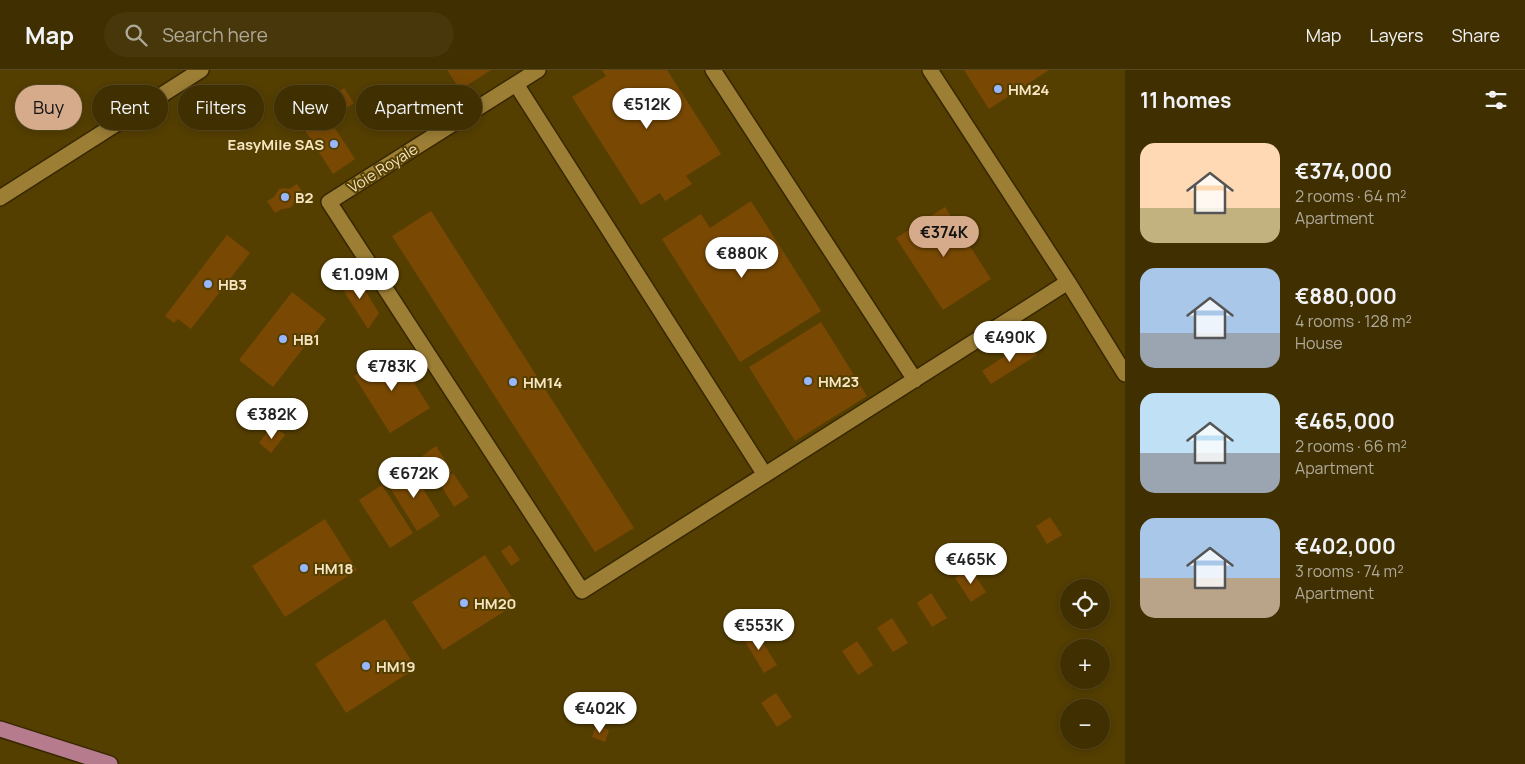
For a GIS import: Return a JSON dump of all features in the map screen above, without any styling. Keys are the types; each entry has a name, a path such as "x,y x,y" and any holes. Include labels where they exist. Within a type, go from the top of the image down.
{"main road":[{"path":"0,729 110,764"}],"lane":[{"path":"0,198 202,70"},
{"name":"Voie Royale","path":"538,70 329,202 582,591 765,475"},
{"path":"713,70 915,380"},
{"path":"930,70 1068,282 1125,374"},
{"path":"516,84 765,475 1068,282"}],"building":[{"path":"447,70 491,70 468,85 457,85"},
{"path":"602,70 667,70 721,154 686,176 692,184 665,201 660,193 641,205 572,97 606,76"},
{"name":"HM24","path":"964,70 1049,70 989,109"},
{"path":"346,91 354,103 346,108"},
{"path":"305,130 336,130 355,159 333,174"},
{"name":"B2","path":"297,184 303,193 295,198 290,208 282,209 275,213 267,201 274,197 279,189 289,189"},
{"path":"751,201 821,311 740,362 662,239 701,214 710,228"},
{"path":"945,207 991,279 943,310 896,238"},
{"name":"HM14","path":"431,211 634,528 595,552 392,236"},
{"name":"HB3","path":"227,235 250,253 191,329 178,319 174,323 165,316"},
{"path":"354,273 379,313 368,329 341,287 343,286 341,283"},
{"name":"HB1","path":"292,292 326,319 273,387 239,360"},
{"name":"HM23","path":"821,322 867,396 795,441 749,367"},
{"path":"1028,341 1037,355 991,384 982,371"},
{"path":"393,350 430,408 390,433 354,376"},
{"path":"278,429 285,435 271,453 259,443 269,430 274,434"},
{"path":"436,446 452,471 437,480 422,456"},
{"path":"410,468 440,516 417,531 387,483"},
{"path":"453,473 469,497 454,507 439,482"},
{"path":"382,485 413,533 390,548 359,500"},
{"path":"1050,517 1062,535 1047,544 1036,526"},
{"name":"HM18","path":"325,519 357,570 285,617 252,566"},
{"path":"510,545 520,560 511,566 501,551"},
{"name":"HM20","path":"485,555 516,604 443,650 412,602"},
{"path":"970,568 986,592 971,602 955,578"},
{"path":"931,593 947,618 932,627 917,603"},
{"path":"892,618 908,643 893,652 877,628"},
{"name":"HM19","path":"385,619 416,668 346,713 315,664"},
{"path":"754,629 777,665 764,673 742,636"},
{"path":"857,641 873,665 858,675 842,651"},
{"path":"776,693 792,717 777,727 761,703"},
{"path":"596,725 609,730 605,742 592,737"}],"place":[{"name":"HM24","path":"998,89"},
{"name":"EasyMile SAS","path":"334,144"},
{"name":"B2","path":"285,197"},
{"name":"HB3","path":"208,284"},
{"name":"HB1","path":"283,339"},
{"name":"HM23","path":"808,381"},
{"name":"HM14","path":"513,382"},
{"name":"HM18","path":"304,568"},
{"name":"HM20","path":"464,603"},
{"name":"HM19","path":"366,666"}]}
